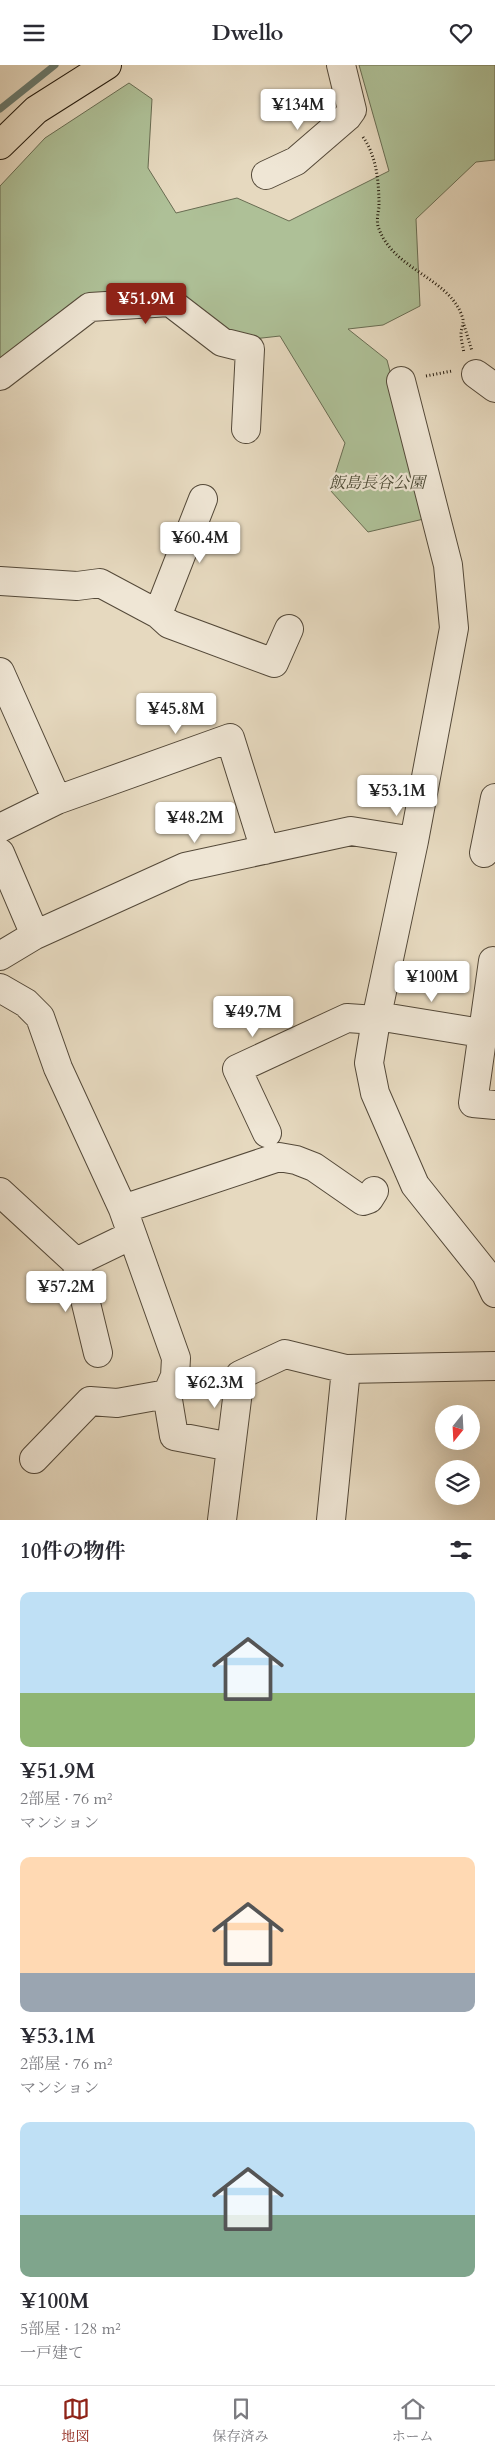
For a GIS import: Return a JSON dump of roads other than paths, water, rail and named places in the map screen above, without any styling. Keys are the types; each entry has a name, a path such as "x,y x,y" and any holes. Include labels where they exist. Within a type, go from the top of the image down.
{"main road":[{"path":"0,145 36,109 108,65"}],"street":[{"path":"266,175 296,161 347,117 352,110 341,65"},
{"path":"0,376 90,307 170,302 222,342 250,349 246,429"},
{"path":"401,381 448,565 454,628 414,841 376,1018 369,1063 375,1093 415,1185 492,1278"},
{"path":"158,614 203,499"},
{"path":"0,581 76,586 100,583 158,614 168,624 274,663 289,629"},
{"path":"0,672 57,800"},
{"path":"0,828 57,800 230,738 265,850"},
{"path":"484,853 495,798"},
{"path":"0,956 35,935 185,867 351,831 414,841"},
{"path":"0,853 35,935"},
{"path":"492,961 473,1103 495,1105"},
{"path":"0,988 26,1003 40,1017 58,1068 122,1209 176,1358 175,1376 167,1395 174,1436 232,1447"},
{"path":"267,1133 237,1069 347,1018 376,1018 481,1033"},
{"path":"122,1209 279,1157 296,1160 314,1167 363,1201 369,1199 374,1191"},
{"path":"0,1192 76,1262 98,1353"},
{"path":"76,1262 132,1235"},
{"path":"222,1520 240,1375 285,1354 346,1369 495,1366"},
{"path":"331,1520 346,1369"},
{"path":"34,1459 90,1401 118,1403 167,1395"}],"waterway":[{"path":"0,109 55,65"}],"park label":[{"name":"飯島長谷公園","path":"377,482"}]}
